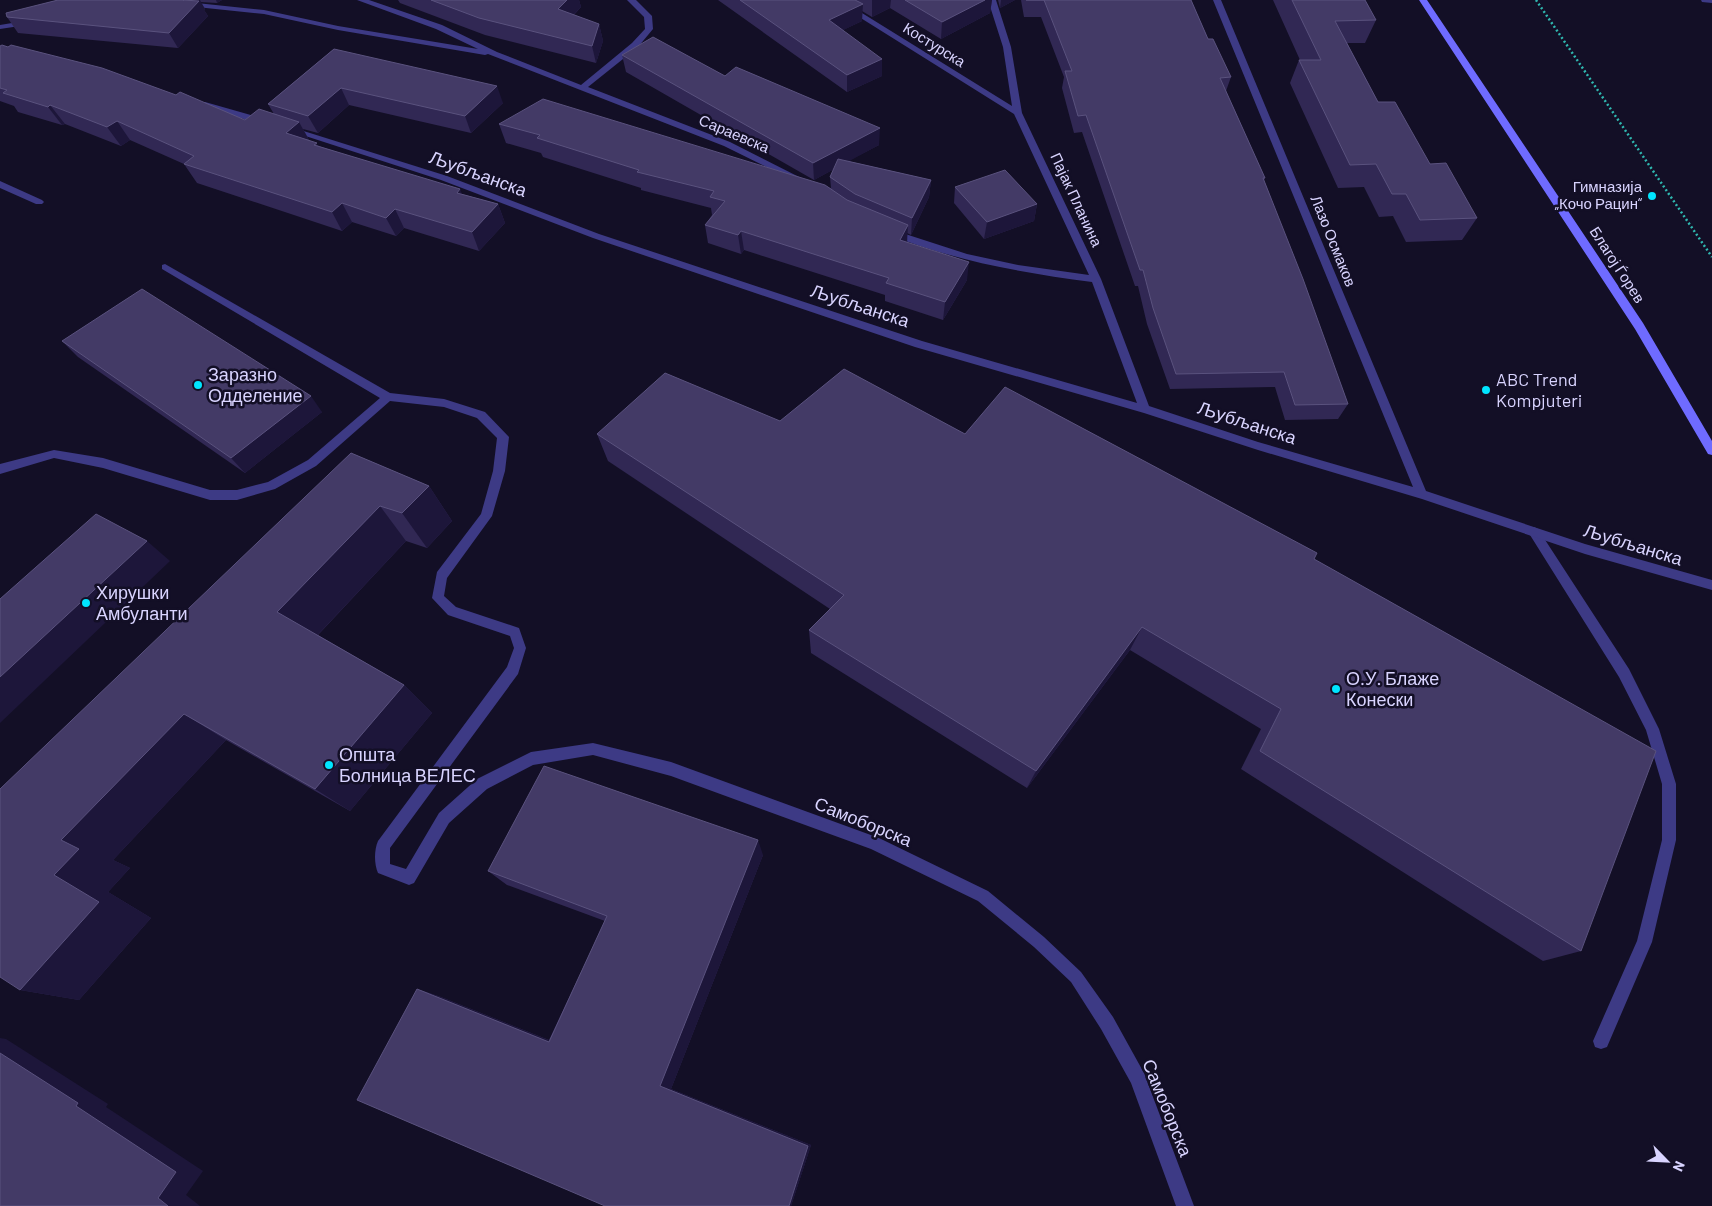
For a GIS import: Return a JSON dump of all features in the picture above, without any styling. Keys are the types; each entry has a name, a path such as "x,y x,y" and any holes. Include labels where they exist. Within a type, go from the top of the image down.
{"main road":[{"name":"Благој Ѓорев","path":"1423,0 1639,326 1712,451"}],"street":[{"name":"Сараевска","path":"361,0 439,27 494,54 727,144 811,186"},
{"path":"582,88 635,45 649,29 648,16 631,0"},
{"name":"Костурска","path":"836,0 1018,113"},
{"name":"Пајак Планина","path":"992,0 1007,47 1018,113 1096,279 1145,409"},
{"name":"Лазо Осмаков","path":"1217,0 1422,494"},
{"path":"1705,0 1712,1"},
{"path":"175,4 264,12 451,49 494,54"},
{"path":"0,27 36,21"},
{"name":"Љубљанска","path":"191,101 280,126 444,178 596,236 910,341 1145,409 1258,446 1422,494 1666,574 1712,585"},
{"path":"0,184 39,202"},
{"path":"887,231 942,250 1005,266 1096,279"},
{"path":"0,469 54,454 104,463 210,495 237,495 271,486 312,463 388,397 166,267"},
{"name":"Самоборска","path":"388,397 444,403 481,416 503,438 499,471 486,516 442,576 438,598 452,611 515,632 520,648 514,670 384,846 383,868 409,878 444,818 482,784 531,759 594,750 671,769 874,843 983,896 1039,942 1076,977 1107,1023 1138,1079 1185,1206"},
{"path":"1534,532 1624,673 1652,729 1669,784 1669,840 1644,942 1601,1041"}],"path":[{"path":"1536,0 1712,257"}],"building":[{"path":"58,0 199,1 169,33 7,17 6,13"},
{"path":"431,0 567,0 558,9 599,24 592,46 479,18"},
{"path":"740,0 855,0 863,4 829,20 882,59 847,75"},
{"path":"905,0 985,0 942,22"},
{"path":"1044,0 1191,0 1208,39 1213,39 1231,77 1220,78 1265,178 1263,178 1303,279 1348,404 1295,405 1284,372 1176,374 1153,308 1143,270 1140,270 1086,115 1078,116 1065,71 1072,71"},
{"path":"1292,0 1365,0 1376,20 1335,21 1378,102 1395,102 1430,164 1446,163 1477,218 1420,220 1406,194 1392,194 1376,164 1350,165 1299,60 1321,60"},
{"path":"653,37 725,76 736,67 880,128 813,163 622,55"},
{"path":"11,45 102,68 176,95 180,92 245,120 259,109 299,122 286,133 317,143 314,145 460,189 457,193 498,204 472,232 395,209 386,218 342,203 332,212 184,164 194,156 117,121 107,127 50,105 48,107 3,93 7,90 0,88 0,46 8,47"},
{"path":"334,49 497,86 465,116 341,88 308,116 268,104"},
{"path":"543,99 825,185 847,200 908,225 900,240 969,262 945,302 886,283 889,278 741,231 738,235 705,225 725,201 710,197 714,191 637,172 639,170 537,138 540,135 499,124"},
{"path":"838,159 931,180 912,218 855,194 830,177"},
{"path":"1005,170 1037,204 987,222 955,187"},
{"name":"Заразно Одделение","path":"142,289 311,396 231,458 62,341"},
{"name":"О.У. Блаже Конески","path":"844,369 965,434 1005,387 1317,553 1314,559 1656,751 1581,951 1260,751 1281,709 1142,627 1036,771 809,630 844,595 597,434 665,373 780,421"},
{"path":"351,453 429,486 402,513 380,506 277,612 404,685 315,789 184,714 61,840 79,849 54,875 99,902 20,990 0,977 0,789"},
{"path":"96,514 147,541 0,677 0,599"},
{"path":"544,766 758,840 660,1086 808,1146 789,1206 605,1206 357,1100 417,989 549,1042 607,916 488,871"},
{"path":"0,1053 78,1103 76,1106 176,1172 158,1198 168,1206 0,1206"}],"place":[{"name":"Гимназија „Кочо Рацин“","path":"1652,196"},
{"name":"Заразно Одделение","path":"198,385"},
{"name":"ABC Trend Kompjuteri","path":"1486,390"},
{"name":"Хирушки Амбуланти","path":"86,603"},
{"name":"О.У. Блаже Конески","path":"1336,689"},
{"name":"Општа Болница ВЕЛЕС","path":"329,765"}]}
